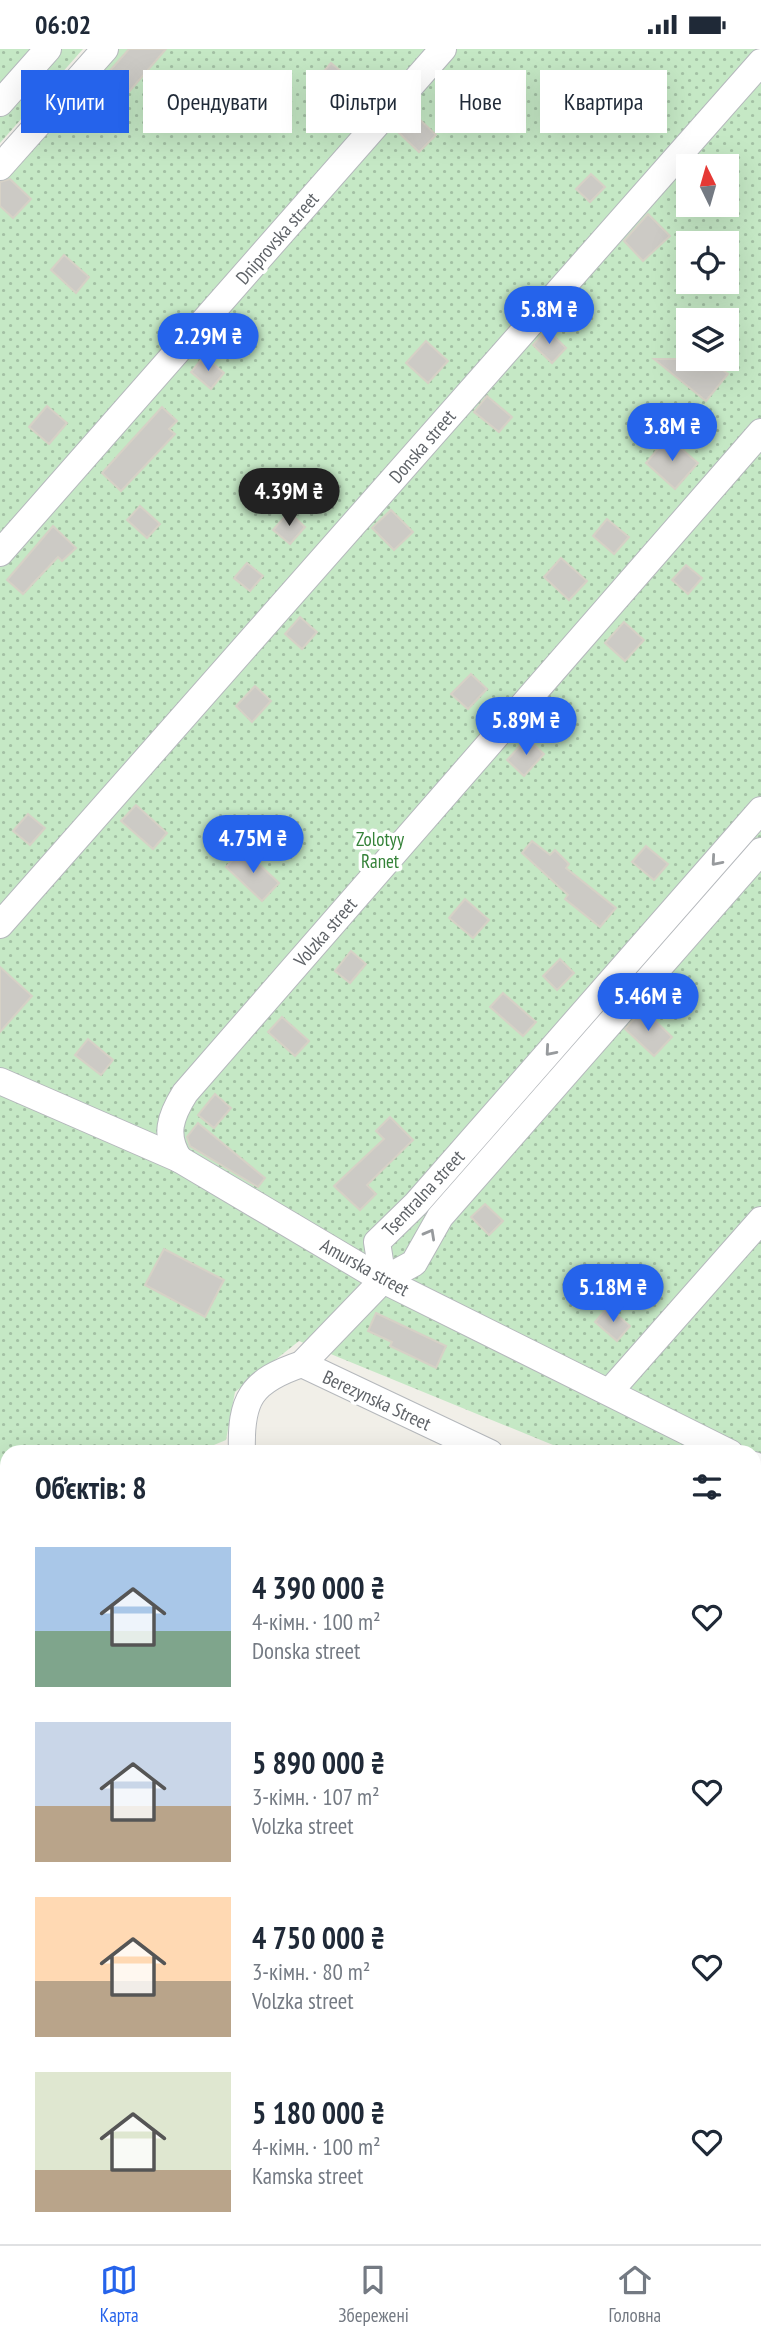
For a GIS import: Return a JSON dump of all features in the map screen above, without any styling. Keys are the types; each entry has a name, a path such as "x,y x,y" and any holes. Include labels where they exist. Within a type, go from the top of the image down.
{"street":[{"path":"0,103 48,49"},
{"path":"0,167 105,49"},
{"name":"Dniprovska street","path":"0,553 443,49"},
{"name":"Donska street","path":"0,925 761,62"},
{"name":"Volzka street","path":"179,1159 171,1146 169,1128 174,1110 185,1093 761,432"},
{"name":"Tsentralna street","path":"761,810 416,1204 377,1243 383,1280 414,1262 440,1217 761,851"},
{"name":"Amurska street","path":"0,1081 179,1159 383,1280 611,1391 715,1445"},
{"path":"611,1391 761,1220"},
{"name":"Berezynska Street","path":"242,1445 243,1411 251,1394 263,1380 302,1364 383,1280"},
{"name":"Berezynska Street","path":"302,1364 473,1445"}],"green space":[{"path":"0,49 83,49 64,70 21,70 21,119 0,143"},
{"name":"Zolotyy Ranet","path":"96,49 761,49 761,1445 553,1445 299,1341 235,1392 226,1440 214,1445 0,1445 0,152 21,129 21,133 129,133 129,70 76,70"}],"building":[{"path":"129,49 166,49 148,70 143,70 143,76 129,92 129,70 111,70"},
{"path":"331,63 340,70 325,70"},
{"path":"421,121 436,135 419,152 399,133 421,133"},
{"path":"591,174 605,187 590,202 576,189"},
{"path":"10,179 31,199 13,218 0,206 0,182"},
{"path":"648,214 670,236 643,261 624,241"},
{"path":"64,255 89,277 76,293 51,270"},
{"path":"547,329 566,348 552,363 533,345"},
{"path":"426,341 448,361 428,383 406,363"},
{"path":"204,356 224,373 211,389 191,372"},
{"path":"654,359 676,359 676,371 724,371 728,374 706,401"},
{"path":"487,396 512,417 499,432 474,412"},
{"path":"47,406 67,423 49,444 29,427"},
{"path":"162,407 177,421 169,429 175,434 121,491 102,473"},
{"path":"668,437 698,463 675,489 646,463"},
{"path":"140,506 160,524 147,538 127,520"},
{"path":"391,510 413,532 394,550 372,528"},
{"path":"289,512 305,527 290,544 273,530"},
{"path":"607,519 629,537 614,554 593,536"},
{"path":"53,526 76,548 62,561 58,557 23,594 7,580"},
{"path":"561,558 587,581 569,600 544,577"},
{"path":"247,563 263,576 250,591 234,578"},
{"path":"686,565 702,578 688,594 672,580"},
{"path":"300,617 317,632 302,649 285,634"},
{"path":"624,622 644,640 625,661 605,643"},
{"path":"471,674 487,689 468,709 451,694"},
{"path":"255,686 271,701 252,722 236,706"},
{"path":"527,738 544,754 524,776 507,760"},
{"path":"136,805 167,833 153,849 121,821"},
{"path":"28,814 45,828 30,845 13,831"},
{"path":"532,841 550,855 555,850 569,864 566,868 616,908 600,927 565,899 568,895 522,853"},
{"path":"646,846 668,864 654,880 632,862"},
{"path":"243,849 279,883 262,901 226,867"},
{"path":"465,899 489,920 473,938 449,918"},
{"path":"351,951 366,964 350,983 335,971"},
{"path":"560,959 574,973 557,990 543,976"},
{"path":"0,967 32,996 0,1032"},
{"path":"503,993 536,1022 523,1036 490,1007"},
{"path":"643,1009 672,1037 654,1056 625,1029"},
{"path":"282,1017 309,1041 295,1056 268,1032"},
{"path":"88,1039 113,1060 101,1075 75,1055"},
{"path":"215,1094 231,1108 214,1128 198,1115"},
{"path":"390,1117 413,1140 367,1185 376,1194 360,1210 334,1186 384,1139 376,1131"},
{"path":"198,1123 265,1178 258,1187 190,1146 187,1137"},
{"path":"485,1204 503,1221 489,1235 471,1217"},
{"path":"164,1249 224,1280 205,1317 145,1285"},
{"path":"608,1307 630,1326 617,1341 595,1322"},
{"path":"376,1313 446,1346 436,1368 390,1346 392,1342 368,1331"}]}
